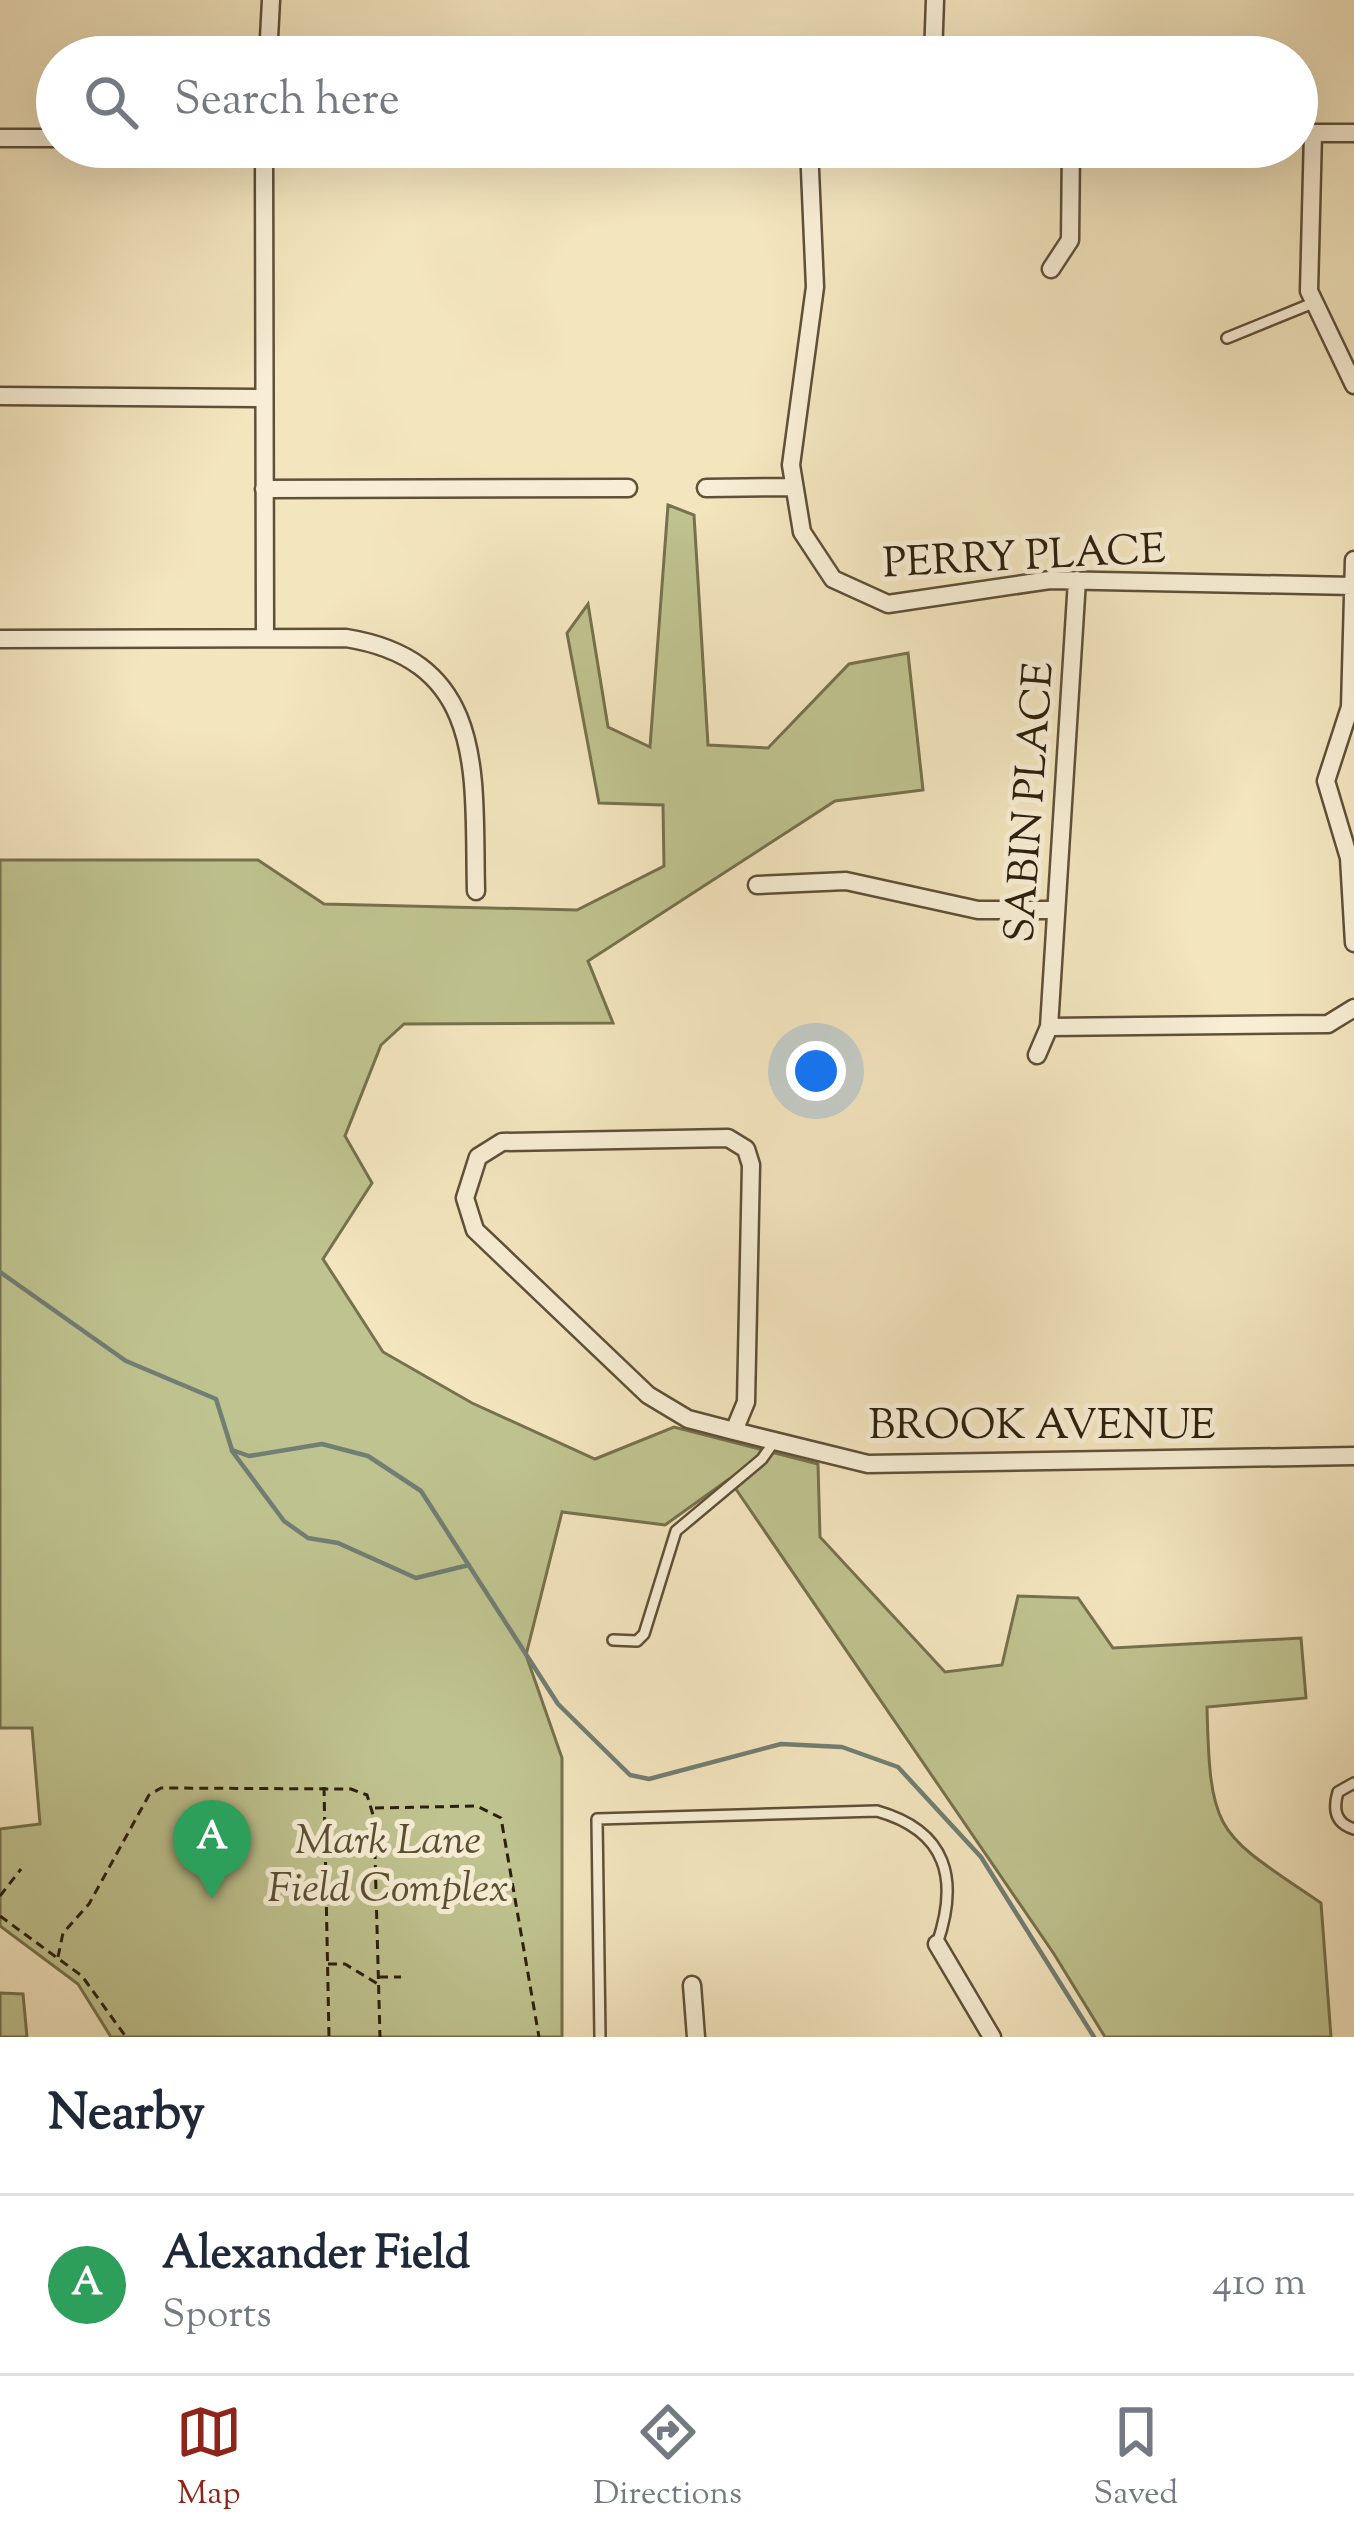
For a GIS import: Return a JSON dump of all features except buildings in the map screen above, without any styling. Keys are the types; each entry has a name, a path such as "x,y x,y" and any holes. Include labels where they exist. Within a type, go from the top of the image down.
{"street":[{"path":"269,36 271,0"},
{"path":"934,36 935,0"},
{"path":"1318,133 1354,133"},
{"path":"0,138 36,138"},
{"path":"264,168 265,638"},
{"path":"706,488 793,488 793,429 815,287 810,168"},
{"path":"1051,269 1070,240 1071,168"},
{"path":"1305,168 1306,265 1313,303 1354,385"},
{"path":"0,396 263,398"},
{"path":"264,490 628,488"},
{"name":"PERRY PLACE","path":"793,488 802,532 833,579 850,592 888,604 1077,580 1353,586"},
{"path":"1354,560 1350,707 1326,782 1349,857 1354,943"},
{"name":"SABIN PLACE","path":"1037,1055 1048,1028 1077,580"},
{"path":"0,639 370,642 412,660 444,689 472,749 476,891"},
{"path":"757,884 846,881 978,910 1056,910"},
{"path":"1048,1028 1328,1024 1354,1008"},
{"name":"BROOK AVENUE","path":"734,1431 746,1402 751,1165 746,1149 728,1138 510,1142 478,1157 465,1198 476,1230 648,1395 688,1419 774,1442 868,1464 1354,1456"},
{"path":"937,1944 992,2037"},
{"path":"692,1985 696,2037"}],"lane":[{"path":"1227,338 1313,303"},
{"path":"613,1640 637,1640 644,1634 676,1531 762,1460 774,1442"},
{"path":"1354,1784 1338,1792 1334,1806 1338,1819 1354,1828"},
{"path":"600,2037 597,1820 877,1811 898,1817 937,1846 951,1903 937,1944"}],"path":[{"path":"324,1787 329,2037"},
{"path":"58,1957 63,1933 89,1904 149,1795 161,1788 324,1787 360,1792 373,1808 380,2037"},
{"path":"373,1808 478,1806 501,1819 539,2037"},
{"path":"0,1896 21,1869"},
{"path":"0,1916 58,1957 96,1992 126,2037"},
{"path":"328,1964 352,1967 380,1984"},
{"path":"379,1977 401,1977"}],"green space":[{"name":"Mark Lane Field Complex","path":"668,505 694,515 708,745 768,748 849,664 908,653 923,790 835,801 588,961 613,1023 404,1024 381,1045 345,1136 372,1183 323,1259 383,1352 472,1403 595,1459 674,1427 818,1464 820,1537 945,1672 1002,1665 1018,1596 1078,1598 1113,1648 1301,1638 1306,1698 1207,1707 1208,1750 1211,1782 1226,1827 1260,1861 1321,1903 1331,2037 1105,2037 1054,1954 729,1479 665,1525 562,1512 526,1655 562,1758 562,2037 111,2037 78,1984 0,1926 0,1829 40,1824 32,1728 0,1728 0,860 258,860 324,904 577,910 664,866 663,805 599,803 567,633 588,604 608,727 650,747"},
{"path":"0,1993 23,1994 27,2037 0,2037"}],"waterway":[{"path":"0,1272 126,1361 216,1399 232,1450 249,1456 322,1444 368,1456 421,1491 558,1704 630,1775 649,1779 781,1744 842,1747 898,1767 981,1857 1094,2037"},
{"path":"232,1451 284,1521 308,1538 338,1543 416,1578 469,1565"}],"place":[{"name":"Alexander Field","path":"212,1899"}]}
